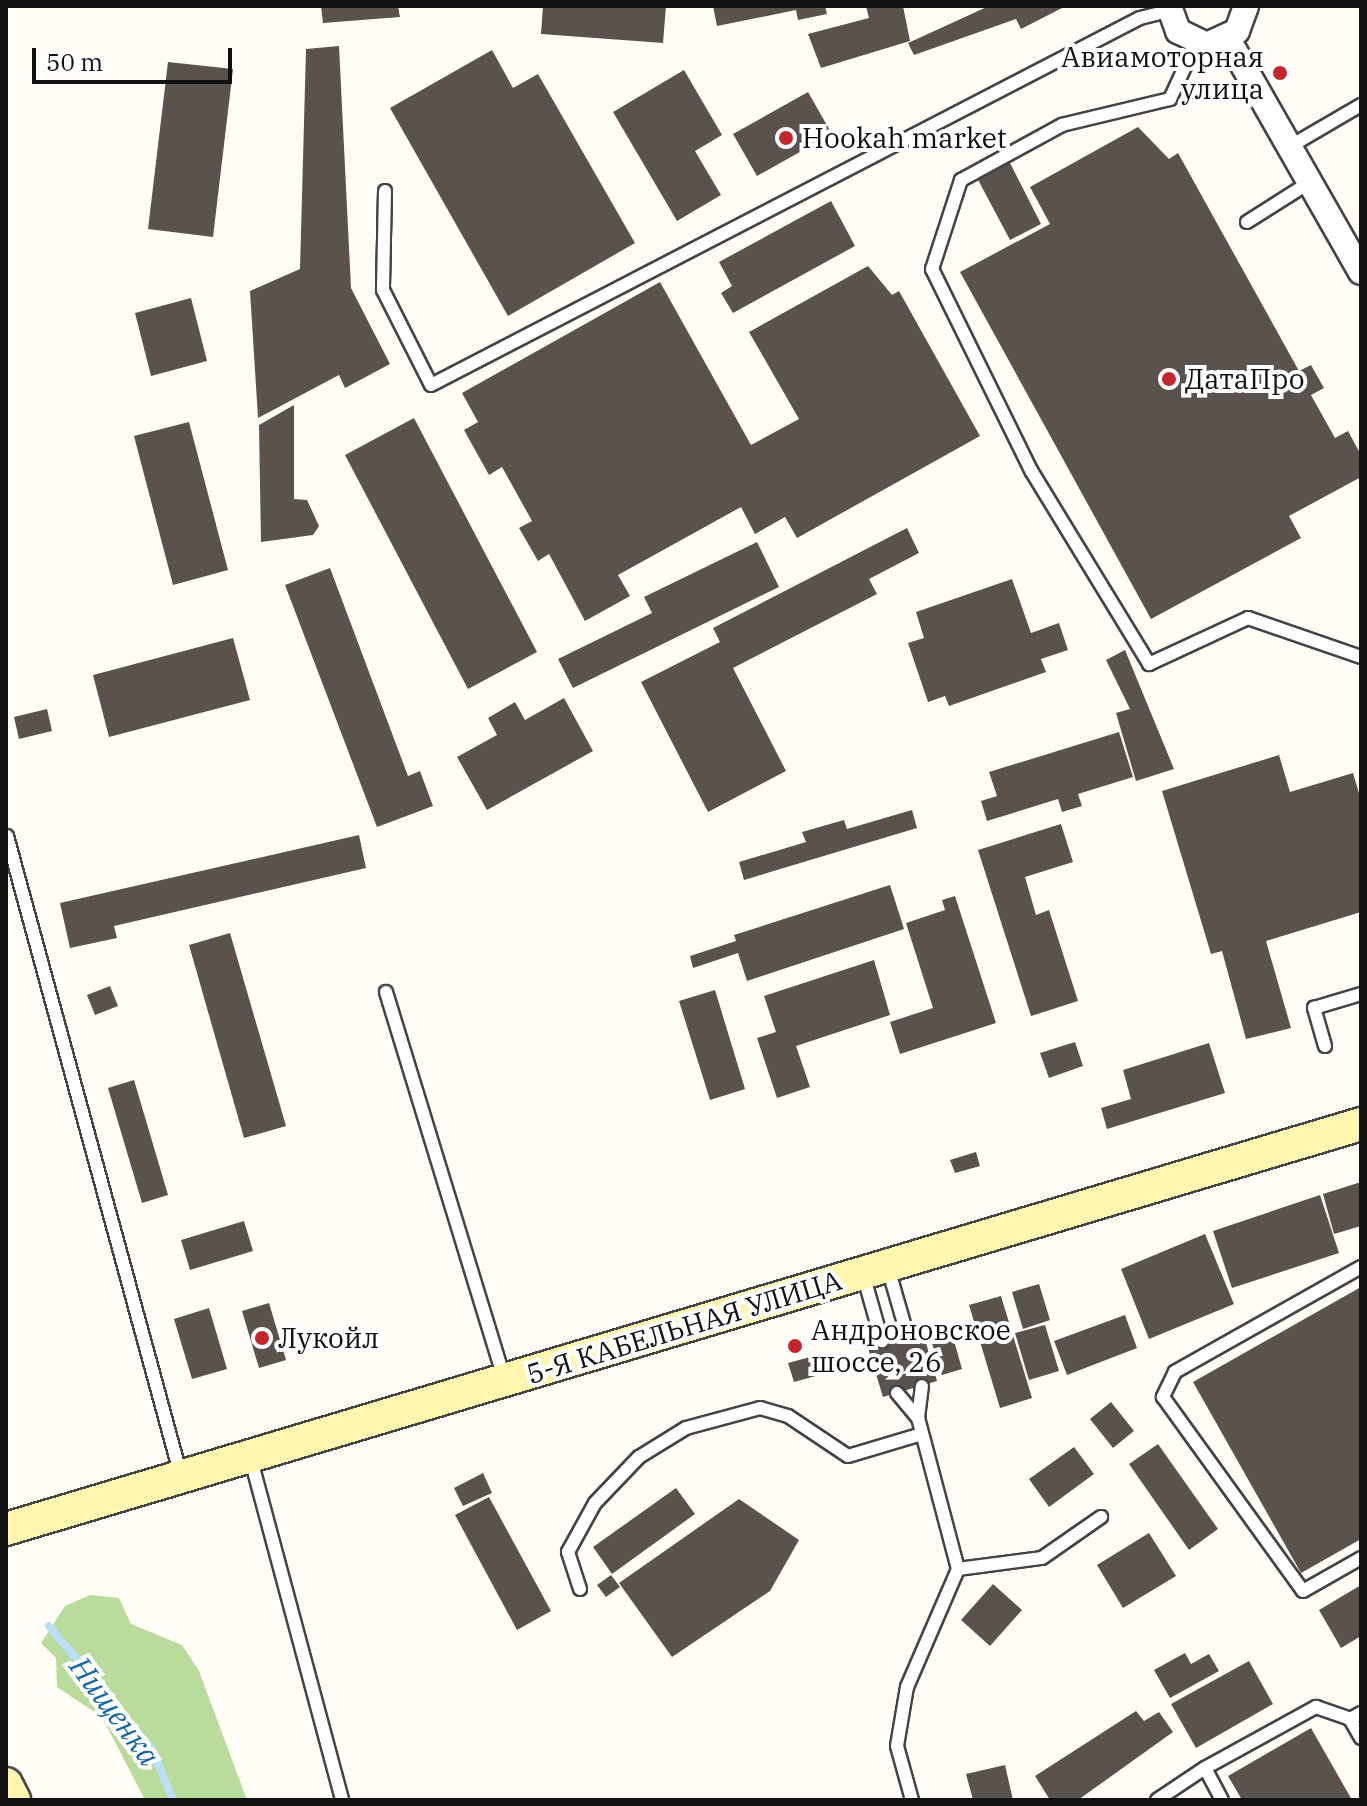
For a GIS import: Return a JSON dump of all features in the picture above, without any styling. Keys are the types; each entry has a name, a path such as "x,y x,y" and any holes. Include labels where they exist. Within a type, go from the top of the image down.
{"street":[{"path":"1228,39 1246,6"},
{"path":"1169,9 1178,31 1196,43 1228,39"},
{"path":"1228,39 1360,266"},
{"name":"5-Я КАБЕЛЬНАЯ УЛИЦА","path":"6,1528 1361,1124"},
{"path":"6,1784 14,1800"}],"lane":[{"path":"385,191 383,290 431,385 1140,18 1169,9"},
{"path":"1196,43 1170,99 1062,125 961,180 932,269 1032,472 1149,664 1248,618 1361,657"},
{"path":"1289,147 1361,105"},
{"path":"1247,222 1310,182"},
{"path":"7,836 181,1476"},
{"path":"386,992 504,1380"},
{"path":"1325,1046 1314,1008 1361,994"},
{"path":"1361,1267 1175,1372 1163,1397 1303,1591 1361,1558"},
{"path":"875,1270 907,1334"},
{"path":"875,1270 882,1341"},
{"path":"912,1800 897,1746 907,1687 958,1569 918,1418 922,1386"},
{"path":"897,1393 918,1418"},
{"path":"580,1589 568,1552 595,1503 639,1457 686,1428 760,1408 788,1416 848,1456 922,1434"},
{"path":"250,1456 342,1800"},
{"path":"958,1569 1042,1558 1101,1517"},
{"path":"1157,1800 1205,1768 1316,1707 1356,1716 1361,1738"},
{"path":"1205,1768 1222,1800"}],"green space":[{"path":"90,1595 119,1598 131,1624 182,1645 199,1671 247,1800 145,1800 102,1717 57,1687 56,1658 41,1643 65,1606"}],"building":[{"path":"321,6 398,6 400,17 323,23"},
{"path":"543,6 666,6 663,43 541,34"},
{"path":"713,6 825,6 827,14 798,20 796,10 717,26"},
{"path":"866,6 903,6 910,41 821,68 808,34 869,18"},
{"path":"989,6 1066,6 1021,29 1016,19 914,55 908,43"},
{"path":"339,46 351,288 390,364 345,388 339,375 258,418 250,291 300,269 306,49"},
{"path":"492,50 513,88 538,74 635,243 508,316 390,108"},
{"path":"168,62 233,69 213,237 148,229"},
{"path":"684,70 722,135 695,151 721,195 677,221 613,112"},
{"path":"808,92 832,134 757,176 733,134"},
{"name":"ДатаПро","path":"1138,127 1169,159 1178,153 1299,371 1311,365 1324,388 1311,395 1335,438 1348,431 1361,455 1361,477 1289,516 1301,538 1151,619 960,272 1050,224 1030,187"},
{"path":"1008,159 1041,224 1010,240 976,176"},
{"path":"831,201 855,246 733,313 721,293 732,286 719,262"},
{"path":"868,266 892,295 899,291 980,436 797,538 785,517 755,534 741,507 618,575 630,596 585,621 549,554 538,561 519,528 532,521 502,467 489,475 464,430 478,422 462,393 660,282 751,445 799,419 749,332"},
{"path":"191,298 207,361 151,376 135,313"},
{"path":"294,405 294,499 307,500 319,526 313,535 261,542 259,425"},
{"path":"414,418 537,652 468,689 345,455"},
{"path":"189,422 228,570 173,585 134,436"},
{"path":"907,528 919,553 869,579 877,594 733,668 786,771 708,812 641,682 720,642 713,628"},
{"path":"757,542 779,587 573,688 558,659 652,613 644,597"},
{"path":"330,568 408,776 420,771 433,806 377,827 285,585"},
{"path":"1012,579 1031,633 1059,623 1068,650 1041,659 1046,672 949,706 945,696 928,702 908,643 924,638 916,612"},
{"path":"233,638 250,700 109,737 93,675"},
{"path":"1125,650 1174,769 1136,781 1116,713 1130,709 1106,660"},
{"path":"564,698 593,751 487,810 457,757 497,735 488,718 515,702 525,720"},
{"path":"47,709 52,731 19,739 14,717"},
{"path":"1119,732 1133,777 1078,794 1082,806 1062,812 1058,799 987,821 981,801 997,796 989,772"},
{"path":"1279,755 1290,792 1353,773 1361,800 1361,912 1266,941 1291,1028 1246,1039 1222,951 1211,954 1162,791"},
{"path":"912,810 917,828 744,880 739,862 806,842 802,832 844,820 847,829"},
{"path":"1061,824 1073,862 1025,877 1036,915 1049,910 1078,1001 1031,1016 978,850"},
{"path":"359,835 366,868 114,926 117,938 70,948 60,903"},
{"path":"890,885 904,929 747,981 738,953 693,968 690,956 736,941 734,935"},
{"path":"955,896 996,1023 900,1054 890,1022 933,1008 906,923 945,910 942,900"},
{"path":"230,933 286,1126 244,1138 189,945"},
{"path":"874,960 890,1015 796,1046 810,1087 777,1098 757,1038 776,1032 764,996"},
{"path":"110,986 118,1006 95,1015 87,995"},
{"path":"715,990 745,1089 710,1100 679,1001"},
{"path":"1075,1042 1083,1066 1049,1078 1040,1053"},
{"path":"1209,1043 1225,1093 1107,1129 1101,1108 1131,1099 1123,1070"},
{"path":"134,1080 168,1195 142,1203 108,1088"},
{"path":"976,1152 980,1166 955,1173 950,1160"},
{"path":"1361,1182 1361,1226 1334,1234 1323,1194"},
{"path":"1320,1195 1339,1253 1232,1288 1213,1231"},
{"path":"244,1221 253,1251 190,1270 181,1240"},
{"path":"1205,1234 1234,1304 1149,1339 1121,1269"},
{"path":"1039,1284 1050,1320 1023,1329 1012,1292"},
{"path":"1361,1287 1361,1539 1301,1573 1193,1382"},
{"path":"1001,1296 1032,1398 1000,1408 969,1305"},
{"path":"269,1303 286,1360 259,1368 242,1311"},
{"path":"209,1308 227,1369 192,1379 174,1319"},
{"path":"1125,1315 1137,1348 1067,1375 1054,1341"},
{"path":"1045,1325 1059,1371 1029,1380 1015,1333"},
{"path":"922,1329 937,1381 883,1397 867,1345"},
{"path":"951,1330 962,1369 942,1375 930,1337"},
{"path":"825,1353 830,1372 794,1382 788,1363"},
{"path":"1111,1402 1134,1431 1113,1448 1090,1419"},
{"path":"1158,1444 1218,1529 1189,1550 1129,1464"},
{"path":"1074,1447 1094,1474 1049,1507 1029,1479"},
{"path":"483,1473 492,1493 463,1506 454,1488"},
{"path":"676,1488 695,1514 612,1574 593,1547"},
{"path":"489,1497 551,1611 517,1630 455,1515"},
{"path":"739,1499 799,1540 770,1591 672,1657 619,1583"},
{"path":"1149,1533 1176,1576 1123,1608 1097,1565"},
{"path":"611,1575 620,1587 606,1597 597,1585"},
{"path":"993,1584 1022,1610 990,1646 961,1620"},
{"path":"1361,1585 1361,1636 1341,1648 1319,1610"},
{"path":"1185,1653 1191,1664 1209,1654 1219,1671 1170,1698 1154,1670"},
{"path":"1249,1661 1273,1704 1196,1748 1171,1704"},
{"path":"1136,1711 1144,1721 1159,1712 1173,1732 1078,1800 1050,1800 1035,1776"},
{"path":"1311,1728 1352,1800 1242,1800 1228,1776"},
{"path":"1005,1765 1013,1800 973,1800 966,1774"}],"waterway":[{"name":"Нищенка","path":"49,1626 152,1749 173,1800"}],"place":[{"name":"Авиамоторная улица","path":"1280,73"},
{"name":"Hookah market","path":"786,138"},
{"name":"ДатаПро","path":"1169,379"},
{"name":"Лукойл","path":"262,1338"},
{"name":"Андроновское шоссе, 26","path":"795,1346"}]}
